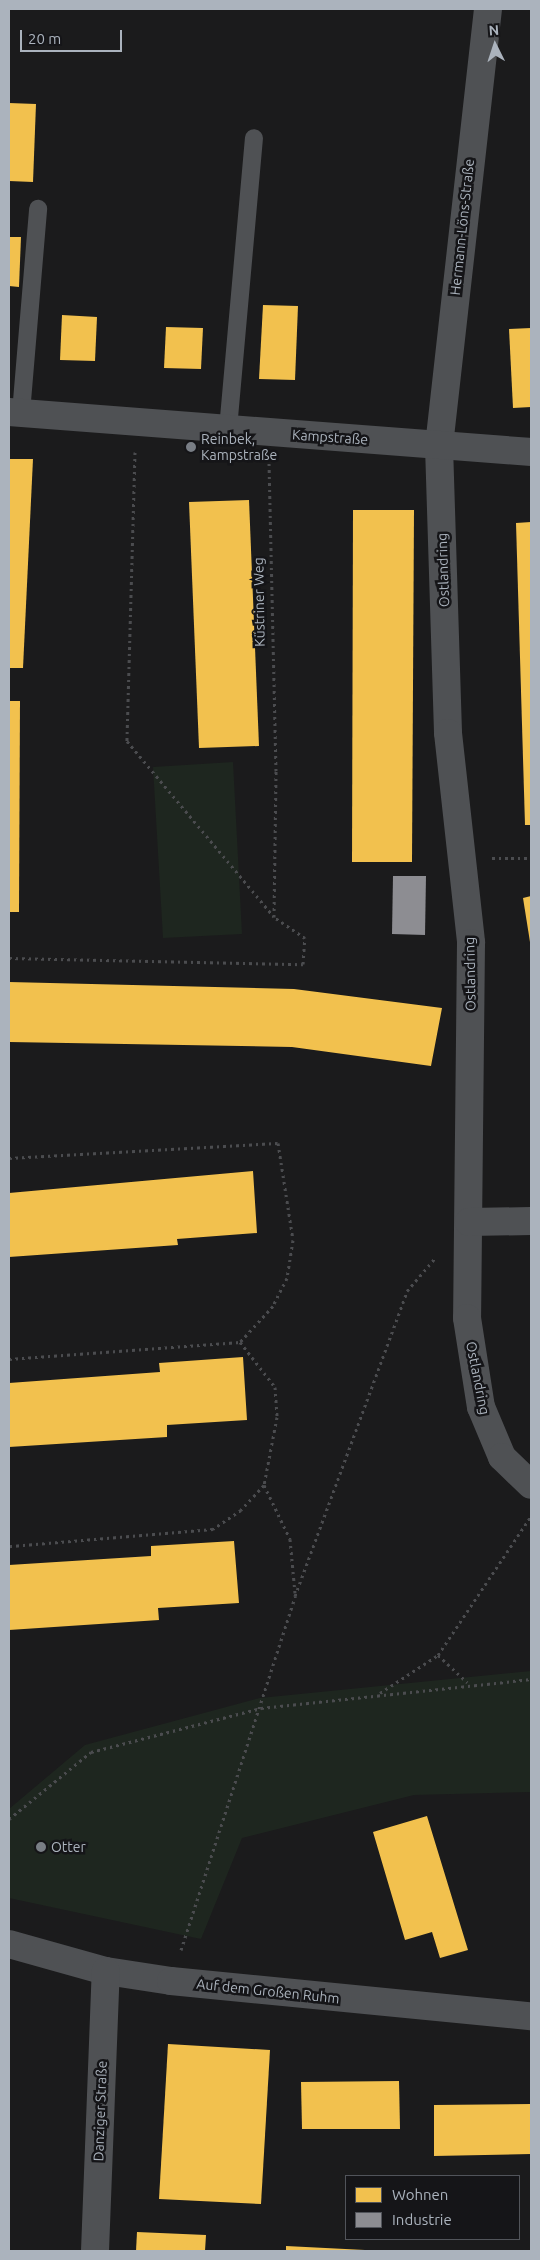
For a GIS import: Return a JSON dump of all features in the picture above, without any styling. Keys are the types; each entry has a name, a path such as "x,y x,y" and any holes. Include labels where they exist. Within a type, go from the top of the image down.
{"street":[{"name":"Hermann-Löns-Straße","path":"439,446 488,9"},
{"name":"Kampstraße","path":"15,413 531,452"},
{"name":"Ostlandring","path":"439,446 448,733 471,943 467,1318 481,1407 502,1457 531,1485"},
{"path":"469,1222 531,1221"},
{"name":"Auf dem Großen Ruhm","path":"9,1944 106,1971 171,1981 531,2016"},
{"name":"Danziger Straße","path":"95,2251 106,1971"}],"lane":[{"path":"228,429 254,138"},
{"path":"15,413 38,209"}],"path":[{"path":"9,958 303,964 305,938 274,917 127,741 136,422"},
{"name":"Küstriner Weg","path":"269,433 276,771 274,917"},
{"path":"462,858 531,858"},
{"path":"9,1158 278,1143 293,1240 287,1278 273,1306 240,1342 9,1360"},
{"path":"171,1981 261,1708 295,1596 407,1291 469,1222"},
{"path":"9,1546 213,1529 241,1510 264,1485 278,1417 275,1387 240,1342"},
{"path":"264,1485 290,1539 295,1596"},
{"path":"380,1693 438,1655 531,1516"},
{"path":"438,1655 468,1683"},
{"path":"9,1819 91,1752 261,1708 468,1683 531,1679"}],"shaded area":[{"path":"233,762 242,934 163,938 153,767"},
{"path":"531,1671 531,1792 414,1795 242,1838 201,1939 9,1898 9,1809 85,1745 260,1698"}],"building: Wohnen":[{"path":"9,103 36,104 33,182 9,181"},
{"path":"9,237 21,237 19,287 9,286"},
{"path":"263,305 298,306 295,380 259,379"},
{"path":"62,315 97,317 95,361 60,360"},
{"path":"166,327 203,328 201,369 164,368"},
{"path":"531,328 531,407 513,408 509,329"},
{"path":"9,459 33,459 23,668 9,668"},
{"path":"249,500 259,746 199,748 189,502"},
{"path":"353,510 414,510 412,862 352,862"},
{"path":"531,522 531,825 525,825 516,523"},
{"path":"9,701 20,701 19,912 9,912"},
{"path":"531,896 531,942 530,942 523,898"},
{"path":"9,982 294,989 442,1008 431,1066 292,1047 9,1042"},
{"path":"253,1171 257,1233 177,1239 178,1245 9,1257 9,1193"},
{"path":"243,1357 247,1420 167,1425 167,1437 9,1447 9,1383 160,1372 159,1363"},
{"path":"234,1541 239,1603 158,1608 159,1620 9,1630 9,1565 151,1556 151,1546"},
{"path":"427,1816 468,1950 440,1958 432,1932 405,1940 373,1832"},
{"path":"168,2044 270,2050 261,2204 159,2199"},
{"path":"399,2081 400,2129 302,2129 301,2082"},
{"path":"531,2104 531,2154 434,2156 434,2105"},
{"path":"137,2232 206,2235 205,2251 136,2251"},
{"path":"286,2246 365,2250 365,2251 286,2251"}],"building: Industrie":[{"path":"393,876 426,876 425,935 392,934"}],"place":[{"name":"Reinbek, Kampstraße","path":"191,447"},
{"name":"Otter","path":"41,1847"}]}
